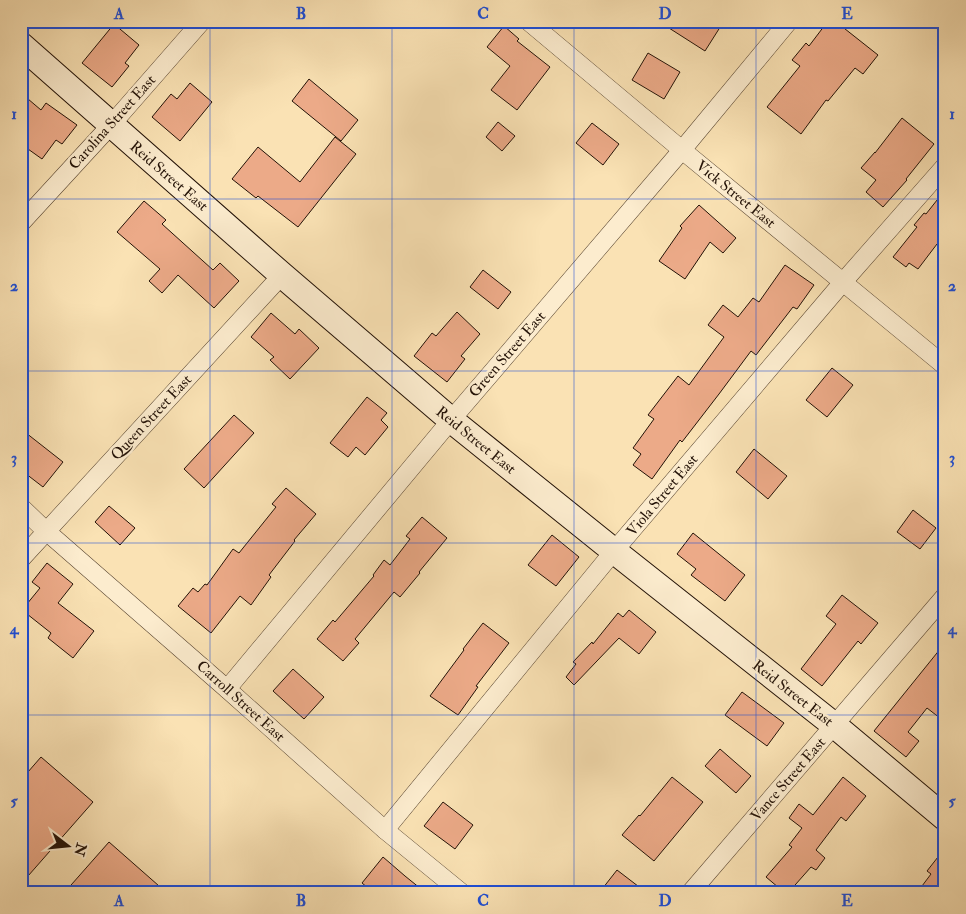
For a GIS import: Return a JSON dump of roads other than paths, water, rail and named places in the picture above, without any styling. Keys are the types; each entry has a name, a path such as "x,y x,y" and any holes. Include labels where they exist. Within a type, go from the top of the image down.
{"street":[{"name":"Carolina Street East","path":"21,223 111,125 202,21"},
{"name":"Vick Street East","path":"528,21 945,366"},
{"name":"Green Street East","path":"227,689 451,420 682,150 789,21"},
{"name":"Reid Street East","path":"21,45 282,275 451,420 834,725 945,818"},
{"name":"Viola Street East","path":"386,830 614,551 843,282 945,166"},
{"name":"Queen Street East","path":"21,559 282,275"},
{"name":"Carroll Street East","path":"21,507 386,830 462,893"},
{"name":"Vance Street East","path":"690,893 945,596"}]}
